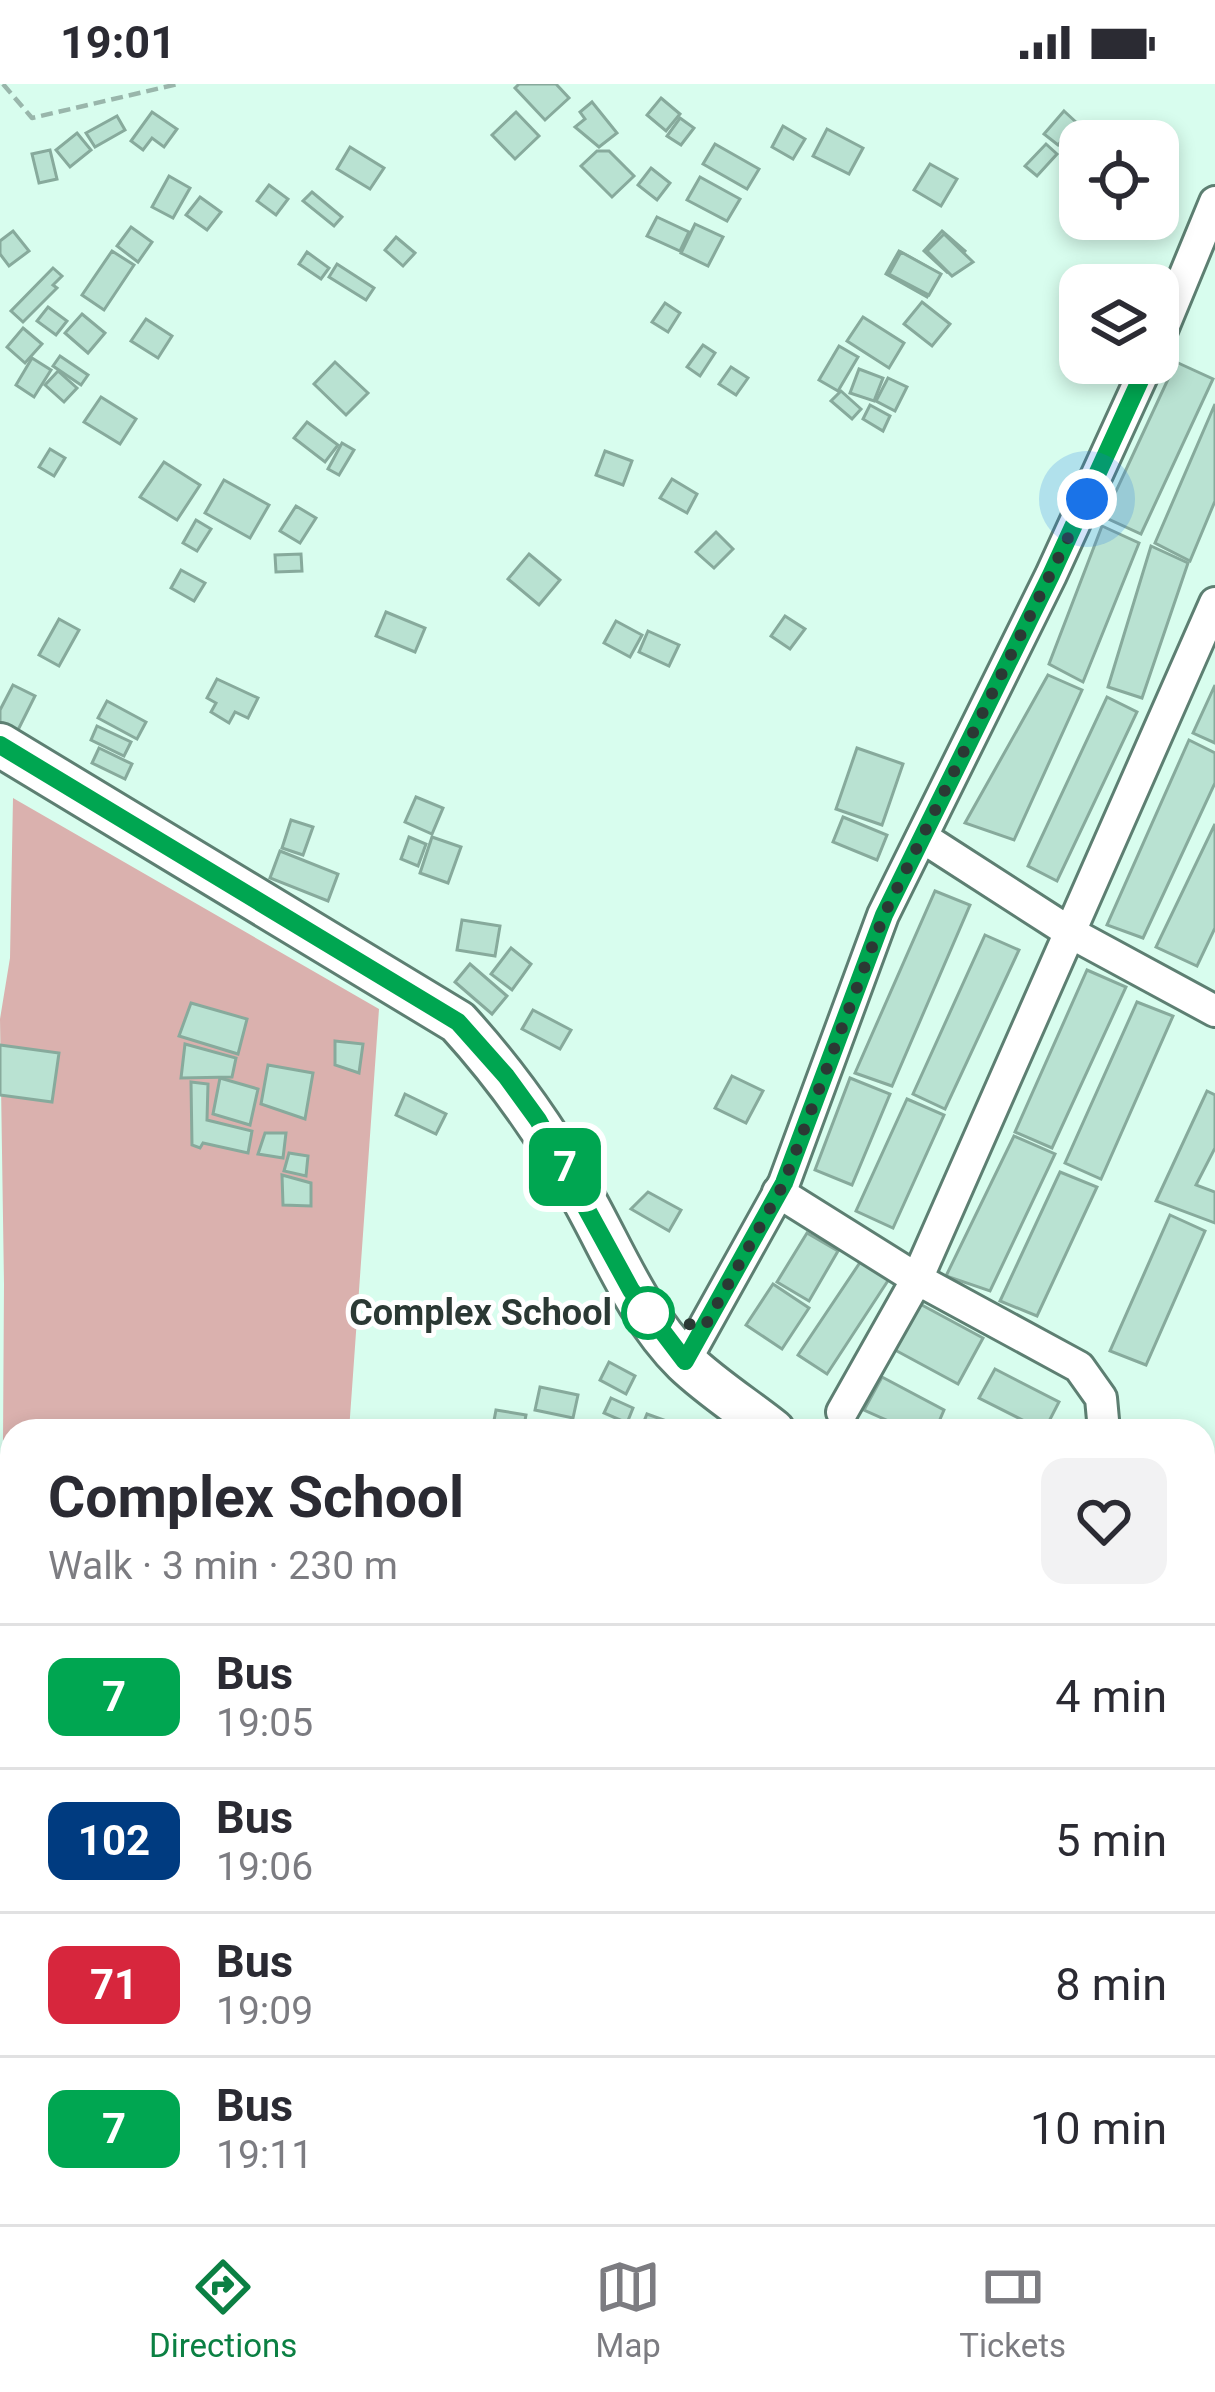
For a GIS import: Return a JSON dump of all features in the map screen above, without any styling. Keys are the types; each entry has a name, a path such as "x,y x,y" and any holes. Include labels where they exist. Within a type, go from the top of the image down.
{"main road":[{"path":"0,745 458,1022 538,1120 631,1290 685,1361 757,1419"}],"street":[{"path":"1179,289 1215,202"},
{"path":"685,1361 778,1192 884,915 1051,575 1138,384"},
{"path":"842,1412 917,1279 1215,603"},
{"path":"922,837 1071,933 1215,1010"},
{"path":"778,1192 917,1279 1078,1367 1101,1398 1103,1419"}],"path":[{"path":"3,84 32,118 178,84"}],"shaded area":[{"path":"13,798 379,1009 350,1419 3,1419 0,1019 10,958"}],"building":[{"path":"556,84 569,98 545,120 515,88"},
{"path":"661,98 680,114 666,131 647,115"},
{"path":"592,102 617,133 599,147 575,127 585,119 580,112"},
{"path":"1064,111 1074,120 1059,120 1058,145 1044,134"},
{"path":"152,112 177,129 164,147 152,138 143,150 131,141"},
{"path":"516,112 539,136 515,159 492,135"},
{"path":"117,116 125,130 95,147 86,133"},
{"path":"680,118 694,128 681,145 667,136"},
{"path":"783,126 805,139 793,159 772,147"},
{"path":"827,129 863,148 849,174 813,156"},
{"path":"77,133 91,150 70,167 56,150"},
{"path":"715,144 759,169 747,189 703,164"},
{"path":"1046,144 1057,154 1037,176 1025,166"},
{"path":"350,147 384,168 370,189 337,169"},
{"path":"50,150 57,179 39,183 32,154"},
{"path":"597,151 609,151 634,176 612,197 581,166"},
{"path":"930,164 957,179 941,206 914,190"},
{"path":"651,168 670,183 657,200 638,185"},
{"path":"169,176 190,188 173,218 152,207"},
{"path":"700,177 740,199 727,221 687,200"},
{"path":"269,185 288,199 276,215 257,201"},
{"path":"312,192 342,217 334,226 303,201"},
{"path":"200,197 221,212 207,230 186,215"},
{"path":"657,217 689,232 680,251 647,236"},
{"path":"695,224 723,237 708,266 681,253"},
{"path":"131,227 152,242 138,262 117,246"},
{"path":"13,231 29,251 9,266 0,254 0,241"},
{"path":"942,231 965,251 947,272 924,251"},
{"path":"944,234 973,262 952,276 927,251"},
{"path":"396,237 415,253 403,266 385,250"},
{"path":"112,251 134,265 104,310 82,295"},
{"path":"899,251 940,274 927,297 886,274"},
{"path":"307,252 329,268 321,279 299,264"},
{"path":"901,252 941,274 929,295 889,274"},
{"path":"337,264 374,288 366,300 329,277"},
{"path":"53,268 62,276 53,285 57,288 23,322 11,311"},
{"path":"922,302 950,324 932,346 904,324"},
{"path":"665,303 680,313 668,332 652,322"},
{"path":"48,307 67,321 56,335 37,321"},
{"path":"82,314 105,333 88,353 65,333"},
{"path":"863,317 904,343 889,368 847,341"},
{"path":"146,319 172,336 158,358 131,341"},
{"path":"23,328 42,344 25,363 7,347"},
{"path":"703,345 715,353 700,376 687,367"},
{"path":"839,346 858,357 838,391 819,380"},
{"path":"60,356 88,375 81,385 53,366"},
{"path":"32,358 51,370 34,397 16,385"},
{"path":"335,362 368,393 346,415 314,384"},
{"path":"1179,363 1213,379 1141,534 1104,517 1166,384 1179,384"},
{"path":"731,367 748,378 736,395 719,384"},
{"path":"859,369 883,378 874,401 850,393"},
{"path":"58,371 77,388 64,402 45,385"},
{"path":"888,378 907,387 895,411 876,401"},
{"path":"841,391 861,409 852,419 831,401"},
{"path":"101,397 136,419 120,444 84,422"},
{"path":"1215,404 1215,501 1190,561 1155,543"},
{"path":"870,405 890,416 883,431 863,419"},
{"path":"307,422 338,445 325,462 294,438"},
{"path":"342,443 354,450 339,475 328,469"},
{"path":"50,449 65,458 54,476 39,467"},
{"path":"605,451 632,461 623,485 596,475"},
{"path":"164,462 200,485 177,520 140,497"},
{"path":"672,479 697,494 687,513 660,498"},
{"path":"224,480 269,505 250,538 205,513"},
{"path":"296,506 316,518 300,543 280,531"},
{"path":"196,520 211,529 197,551 183,543"},
{"path":"1102,526 1139,543 1083,682 1049,664"},
{"path":"716,532 733,549 714,568 696,552"},
{"path":"1151,546 1188,563 1142,698 1108,687"},
{"path":"301,554 302,571 276,572 275,555"},
{"path":"529,554 560,580 539,605 508,579"},
{"path":"181,570 205,583 194,601 171,588"},
{"path":"386,612 425,628 415,652 376,636"},
{"path":"785,616 805,629 790,649 771,636"},
{"path":"59,619 79,630 59,666 39,655"},
{"path":"616,621 642,635 630,657 604,643"},
{"path":"648,631 679,645 669,666 639,652"},
{"path":"1048,675 1082,690 1014,840 965,823"},
{"path":"217,679 258,698 248,718 235,712 229,723 211,712 216,703 207,698"},
{"path":"13,685 35,696 18,730 0,722 0,710"},
{"path":"1215,685 1215,743 1193,733"},
{"path":"1107,697 1137,712 1057,881 1028,866"},
{"path":"107,701 146,722 137,739 98,718"},
{"path":"97,726 131,742 124,756 91,740"},
{"path":"1189,740 1215,753 1215,783 1143,938 1107,925"},
{"path":"99,748 132,764 125,779 92,763"},
{"path":"857,748 903,764 882,825 836,809"},
{"path":"416,797 443,808 432,834 405,822"},
{"path":"843,817 887,835 877,860 833,842"},
{"path":"291,820 313,827 303,855 282,848"},
{"path":"1215,824 1215,928 1197,966 1156,947"},
{"path":"409,837 426,844 418,866 401,859"},
{"path":"432,837 461,847 448,883 420,873"},
{"path":"280,851 338,874 328,901 270,878"},
{"path":"935,891 970,905 892,1086 855,1073"},
{"path":"462,920 500,926 495,956 457,950"},
{"path":"985,935 1019,950 945,1109 913,1094"},
{"path":"511,948 531,964 512,990 491,974"},
{"path":"470,964 507,996 492,1014 455,982"},
{"path":"1087,970 1126,987 1052,1148 1015,1132"},
{"path":"1137,1002 1173,1016 1101,1179 1065,1163"},
{"path":"191,1003 247,1019 238,1054 179,1036"},
{"path":"533,1010 571,1030 560,1049 522,1029"},
{"path":"335,1041 363,1044 359,1073 335,1065"},
{"path":"185,1044 236,1058 232,1077 181,1078"},
{"path":"0,1045 59,1053 52,1102 0,1095"},
{"path":"268,1065 313,1073 305,1119 261,1104"},
{"path":"732,1076 763,1091 746,1123 715,1108"},
{"path":"220,1078 258,1089 250,1125 213,1114"},
{"path":"850,1078 890,1094 852,1185 815,1170"},
{"path":"191,1082 208,1084 207,1120 252,1131 248,1153 192,1145"},
{"path":"1207,1091 1215,1095 1215,1148 1196,1185 1215,1192 1215,1223 1156,1201"},
{"path":"405,1094 446,1114 436,1134 396,1115"},
{"path":"907,1099 944,1115 893,1228 856,1211"},
{"path":"265,1133 286,1133 283,1158 258,1154"},
{"path":"1014,1136 1055,1154 990,1291 946,1276"},
{"path":"289,1153 308,1156 306,1176 284,1171"},
{"path":"1060,1172 1097,1187 1037,1316 1000,1301"},
{"path":"282,1175 311,1183 311,1206 283,1205"},
{"path":"648,1192 681,1210 669,1231 631,1209"},
{"path":"1170,1215 1205,1231 1146,1365 1110,1351"},
{"path":"807,1233 838,1251 809,1301 777,1282"},
{"path":"863,1258 891,1276 827,1374 798,1355"},
{"path":"773,1284 809,1308 782,1349 746,1325"},
{"path":"920,1304 983,1338 958,1384 895,1350"},
{"path":"609,1362 635,1376 626,1394 600,1380"},
{"path":"995,1369 1059,1402 1050,1419 1020,1419 979,1398"},
{"path":"882,1377 944,1410 940,1419 884,1419 864,1410"},
{"path":"540,1387 578,1395 573,1418 535,1410"},
{"path":"611,1398 633,1408 629,1419 604,1413"},
{"path":"496,1410 526,1415 525,1419 494,1419"}],"bus line":[{"name":"7","path":"0,745 458,1022 538,1120 631,1290 685,1361 784,1183 884,915 1139,384"}],"place":[{"name":"Complex School","path":"648,1313"}],"route":[{"path":"648,1313 704,1328 784,1183 884,915 1087,499"}]}
